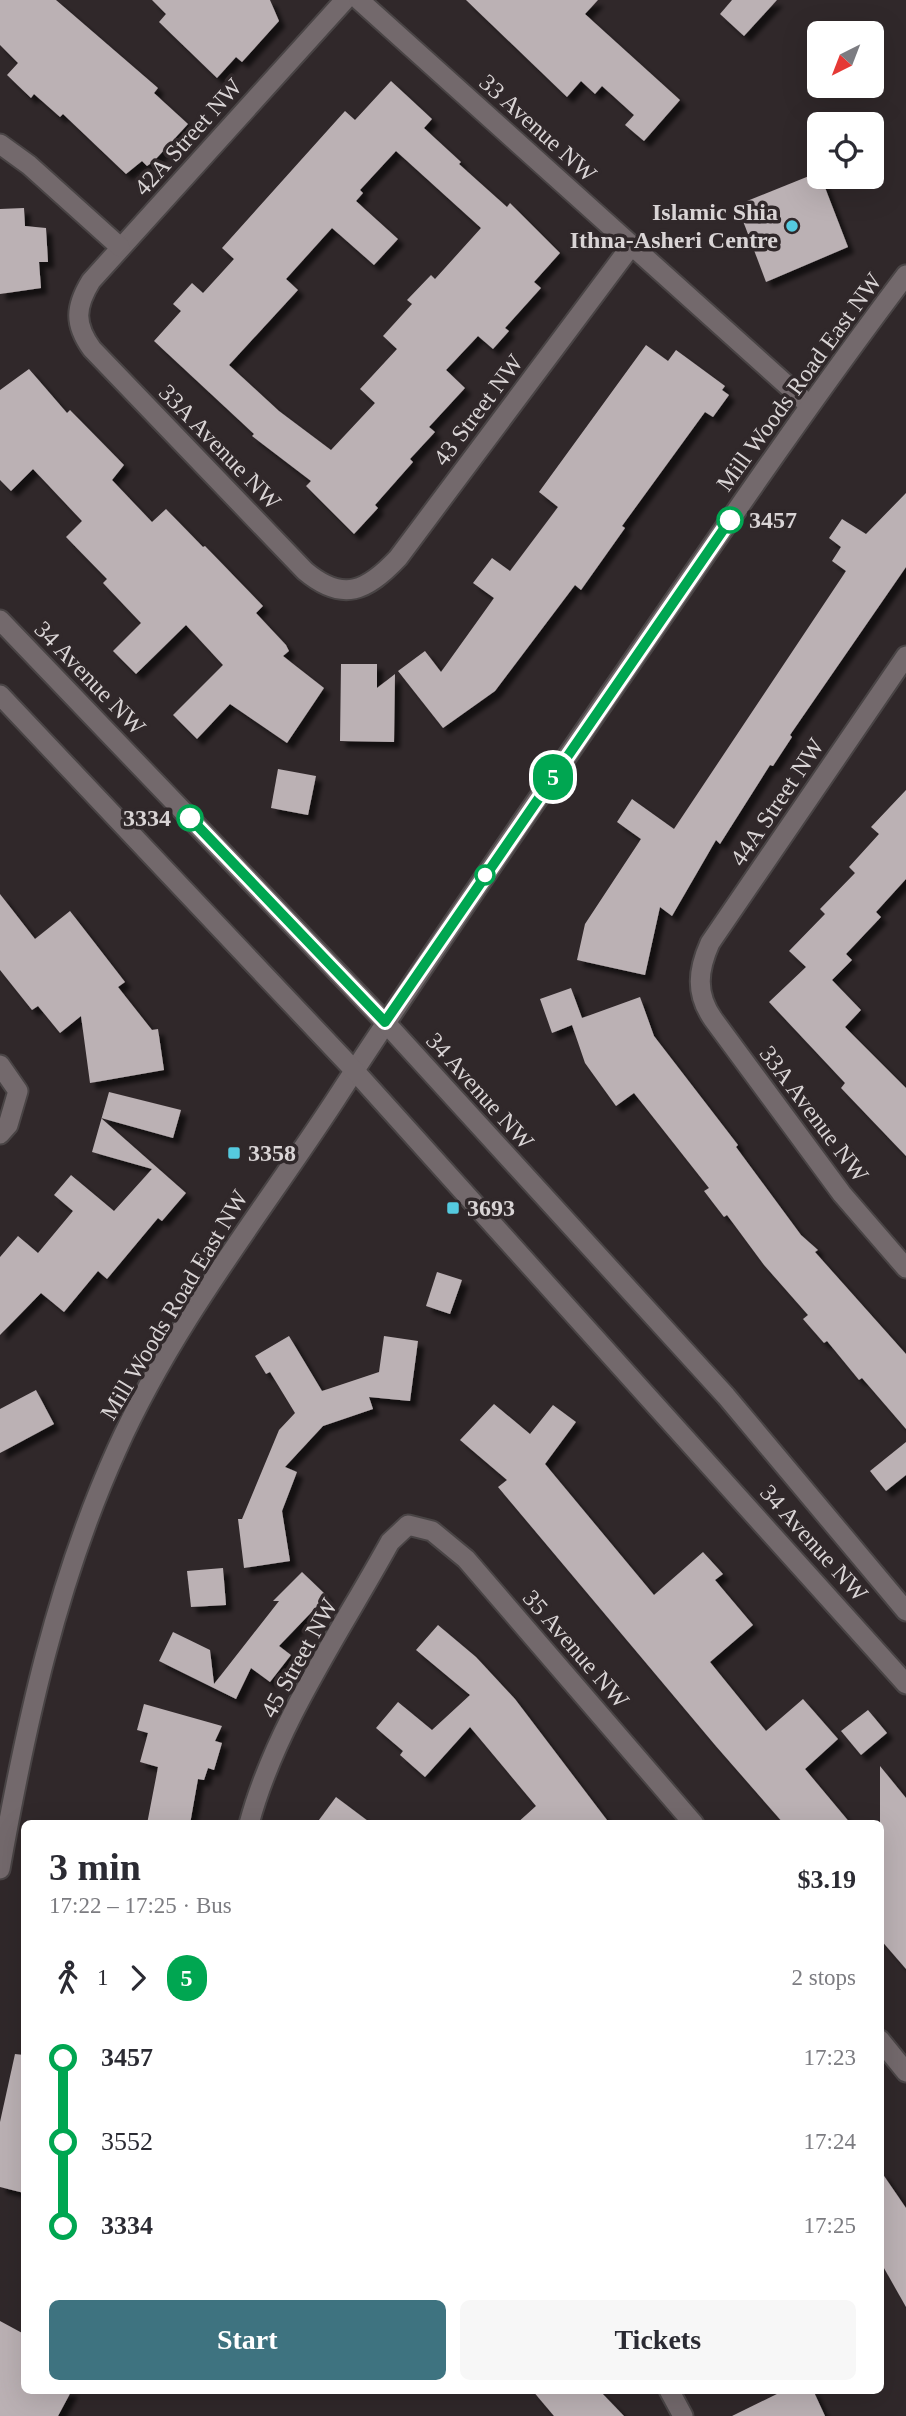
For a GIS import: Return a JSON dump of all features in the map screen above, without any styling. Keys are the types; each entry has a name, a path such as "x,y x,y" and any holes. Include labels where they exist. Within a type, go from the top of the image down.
{"street":[{"name":"42A Street NW","path":"77,313 91,281 120,247 345,0"},
{"name":"33 Avenue NW","path":"359,0 808,405"},
{"path":"0,144 29,165 120,247"},
{"name":"43 Street NW","path":"351,590 369,583 398,558 631,246"},
{"name":"Mill Woods Road East NW","path":"0,1869 23,1744 46,1644 71,1564 118,1447 186,1325 385,1022 808,405 906,275"},
{"name":"33A Avenue NW","path":"77,313 78,326 92,349 305,571 325,586 351,590"},
{"name":"34 Avenue NW","path":"0,620 385,1022 726,1396 906,1611"},
{"name":"44A Street NW","path":"699,980 710,943 906,656"},
{"name":"34 Avenue NW","path":"0,695 354,1070 906,1684"},
{"name":"33A Avenue NW","path":"699,980 705,1007 713,1019 842,1194 906,1268"},
{"path":"0,1065 18,1091 8,1125 0,1134"},
{"name":"45 Street NW","path":"250,1820 261,1780 316,1675 390,1542 408,1525"},
{"name":"35 Avenue NW","path":"408,1525 432,1531 466,1559 691,1820"},
{"path":"884,2045 906,2072"},
{"path":"671,2394 683,2416"}],"building":[{"path":"0,0 56,0 158,88 154,93 188,124 154,161 147,166 142,161 126,174 63,114 60,117 34,94 31,98 7,75 18,63 0,45"},
{"path":"152,0 270,0 279,21 242,62 236,57 217,78 159,22 166,14"},
{"path":"466,0 598,0 585,14 680,100 644,141 625,125 634,115 602,86 595,94 581,81 567,97"},
{"path":"732,0 777,0 744,36 720,14"},
{"path":"391,81 432,119 424,128 461,162 459,164 507,207 510,203 560,253 534,282 541,288 505,328 509,331 493,349 478,336 446,370 465,388 429,427 435,432 410,459 413,462 375,505 378,508 354,534 306,486 311,481 252,436 254,434 154,341 181,311 173,304 192,283 203,293 234,259 222,248 345,111 355,120","holes":["396,151 481,228 435,279 431,275 407,300 412,304 383,336 397,349 360,389 375,403 331,450 279,411 229,365 298,290 286,279 332,228 374,265 398,239 356,201 363,193 360,190"]},
{"name":"Islamic Shia Ithna-Asheri Centre","path":"807,177 807,189 826,189 848,247 766,282 737,205"},
{"path":"24,208 25,226 46,228 48,262 39,262 41,288 0,294 0,209"},
{"path":"646,345 668,361 676,350 725,386 722,390 729,395 713,417 705,412 622,526 625,528 581,590 575,585 495,691 443,728 398,671 425,651 441,672 494,598 473,583 492,558 510,571 558,507 539,492"},
{"path":"29,369 67,413 70,410 124,465 112,480 152,522 166,509 203,547 205,546 263,606 256,613 286,645 289,651 283,656 324,688 287,743 230,704 197,739 173,715 223,665 186,625 136,674 113,651 141,623 103,583 107,579 66,537 82,521 33,469 11,491 0,480 0,390"},
{"path":"906,493 906,567 790,735 792,737 773,766 770,765 720,844 716,840 672,916 660,907 645,975 577,960 585,924 641,839 617,822 632,799 674,829 846,571 832,561 841,547 829,538 842,519 866,534"},
{"path":"341,664 377,664 377,688 395,674 394,742 340,741"},
{"path":"278,769 316,776 308,815 271,808"},
{"path":"906,790 906,879 876,912 881,917 846,954 852,960 832,980 861,1010 845,1027 906,1088 906,1156 841,1088 845,1083 769,1002 806,967 789,951 825,914 820,909 855,873 849,867 879,834 871,827"},
{"path":"0,894 35,939 70,911 125,982 118,987 152,1030 158,1029 164,1070 90,1083 81,1016 60,1033 38,1006 32,1010 0,970"},
{"path":"571,988 582,1018 640,997 654,1036 738,1145 736,1147 801,1235 818,1250 815,1252 906,1354 906,1429 862,1378 859,1380 827,1341 824,1343 803,1319 808,1315 764,1265 727,1215 724,1217 704,1191 709,1188 634,1093 616,1106 585,1063 572,1025 552,1033 540,999"},
{"path":"109,1092 181,1110 173,1138 102,1118"},
{"path":"102,1118 186,1193 162,1221 158,1218 107,1279 98,1271 64,1312 41,1293 0,1335 0,1257 18,1236 38,1253 73,1211 54,1195 71,1175 114,1211 152,1169 92,1152"},
{"path":"437,1272 462,1280 450,1314 426,1306"},
{"path":"289,1336 322,1391 379,1372 384,1336 418,1341 410,1401 369,1397 373,1409 323,1426 285,1467 297,1472 282,1511 290,1561 244,1568 238,1519 242,1519 279,1430 295,1413 270,1372 266,1374 255,1356"},
{"path":"36,1390 54,1424 0,1453 0,1409"},
{"path":"494,1404 530,1434 553,1405 576,1422 545,1464 654,1595 703,1552 723,1574 715,1580 753,1625 710,1662 766,1731 803,1699 838,1739 805,1769 848,1820 781,1820 498,1487 507,1480 460,1440"},
{"path":"906,1442 906,1475 886,1491 870,1471"},
{"path":"223,1568 226,1605 191,1607 187,1571"},
{"path":"302,1572 327,1596 279,1646 291,1655 270,1682 251,1668 236,1699 159,1661 173,1632 210,1650 214,1684 279,1601 273,1601"},
{"path":"438,1625 476,1657 515,1699 607,1820 520,1820 536,1806 470,1727 425,1777 400,1755 403,1751 376,1728 398,1702 432,1730 470,1695 416,1650"},
{"path":"144,1704 222,1726 215,1741 222,1743 214,1770 208,1768 204,1780 198,1779 191,1820 148,1820 158,1767 140,1762 148,1733 137,1730"},
{"path":"868,1710 887,1733 861,1755 841,1731"},
{"path":"880,1766 906,1798 906,1969 884,1944 884,1820 880,1820"},
{"path":"336,1797 367,1820 319,1820"},
{"path":"15,2054 21,2055 21,2192 0,2187 0,2122"},
{"path":"884,2176 906,2208 906,2307 884,2268"},
{"path":"0,2321 21,2332 21,2394 70,2394 58,2416 0,2416"},
{"path":"535,2394 603,2394 624,2416 554,2416"},
{"path":"777,2394 815,2394 825,2416 732,2416"}],"bus line":[{"name":"5","path":"190,818 385,1022 730,520"}],"place":[{"name":"Islamic Shia Ithna-Asheri Centre","path":"792,226"},
{"name":"3457","path":"730,520"},
{"name":"3334","path":"190,818"},
{"name":"3358","path":"234,1153"},
{"name":"3693","path":"453,1208"}]}
